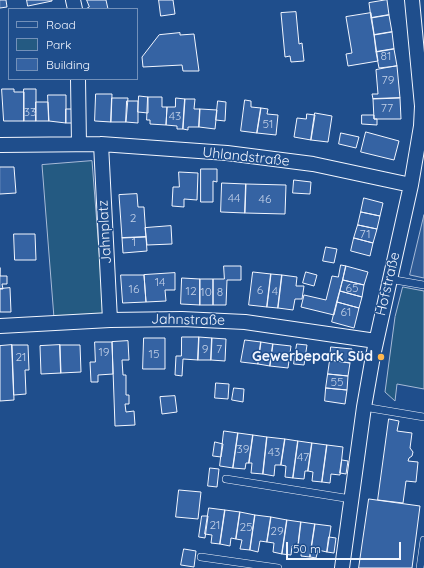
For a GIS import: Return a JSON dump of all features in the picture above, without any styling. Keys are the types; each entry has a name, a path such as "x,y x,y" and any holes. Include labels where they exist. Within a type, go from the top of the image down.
{"street":[{"name":"Hofstraße","path":"342,568 364,407 389,279 411,185 421,126 423,106 412,0"},
{"path":"78,80 79,144"},
{"name":"Uhlandstraße","path":"0,145 101,144 227,153 313,164 411,185"},
{"name":"Jahnplatz","path":"101,144 110,320"},
{"name":"Jahnstraße","path":"0,326 110,320 182,319 245,322 376,341"}],"lane":[{"path":"389,279 424,285"},
{"path":"364,407 424,417"},
{"path":"226,479 351,499"},
{"path":"420,568 424,540"},
{"path":"201,556 278,568"}],"green space":[{"path":"92,161 104,314 54,318 42,165"},
{"path":"403,287 424,291 424,389 397,384 395,401 385,392 395,317"}],"shaded area":[{"path":"424,215 424,278 410,275"}],"building":[{"path":"0,0 6,0 7,7 0,8"},
{"path":"27,0 52,0 52,1 28,6"},
{"path":"87,0 106,0 108,8 88,8 89,7"},
{"path":"159,0 173,0 175,14 161,16"},
{"path":"387,0 389,15 371,18 369,3"},
{"path":"296,12 299,44 302,43 304,61 291,62 290,56 285,57 281,13"},
{"path":"371,13 378,61 348,66 346,54 352,53 346,17"},
{"path":"389,15 392,32 374,35 371,18"},
{"path":"392,32 394,49 376,52 374,35"},
{"path":"180,33 180,35 194,34 199,71 183,71 182,65 143,67 142,57 159,35"},
{"path":"394,49 397,66 379,68 376,52"},
{"path":"397,66 400,98 373,99 372,94 378,94 376,70"},
{"path":"2,89 14,89 14,92 24,92 24,121 4,121"},
{"path":"24,89 36,89 36,121 24,121"},
{"path":"96,94 112,94 111,122 95,121"},
{"path":"48,95 66,95 66,123 49,121"},
{"path":"139,96 148,97 148,113 138,112"},
{"path":"148,97 162,97 162,107 167,107 166,125 150,124 150,120 147,120"},
{"path":"112,98 128,98 126,122 111,122"},
{"path":"176,98 185,99 183,129 177,129 177,126 166,125 167,107 175,107"},
{"path":"400,98 401,119 374,119 373,99"},
{"path":"185,99 195,99 194,109 200,109 199,127 188,127 188,130 183,129"},
{"path":"245,100 251,101 251,107 261,108 257,133 241,131"},
{"path":"127,101 138,101 138,123 126,122"},
{"path":"218,101 226,102 225,121 216,120"},
{"path":"36,102 48,102 49,121 36,121"},
{"path":"261,108 268,109 267,114 278,115 276,135 257,133"},
{"path":"66,109 74,109 74,123 66,123"},
{"path":"200,109 217,110 215,129 199,127"},
{"path":"315,113 332,116 328,142 311,140"},
{"path":"307,114 315,115 311,140 294,137 297,118 306,119"},
{"path":"362,115 374,115 374,119 377,119 377,125 362,124"},
{"path":"366,132 399,141 394,160 361,152"},
{"path":"341,133 359,137 356,148 339,144"},
{"path":"0,167 14,167 16,193 0,194"},
{"path":"201,169 217,169 217,182 213,181 213,202 201,202"},
{"path":"179,172 198,173 197,200 184,199 184,207 172,206 173,187 179,187"},
{"path":"294,180 311,182 310,194 293,193"},
{"path":"222,183 246,184 245,213 221,212"},
{"path":"246,184 286,185 285,214 245,213"},
{"path":"137,194 138,207 144,207 146,237 122,238 119,195"},
{"path":"364,198 383,203 380,216 361,212"},
{"path":"361,212 380,216 377,229 358,225"},
{"path":"358,225 377,229 373,243 354,238"},
{"path":"171,226 172,244 147,245 145,228"},
{"path":"14,234 35,234 36,260 15,260"},
{"path":"146,237 147,251 123,253 122,238"},
{"path":"354,238 373,243 370,256 351,251"},
{"path":"326,247 337,249 334,263 323,261"},
{"path":"341,265 346,266 334,315 301,307 304,295 326,300 332,276 338,277"},
{"path":"224,266 241,266 241,280 227,280 226,305 213,305 213,279 224,279"},
{"path":"346,266 368,272 364,285 343,280"},
{"path":"253,272 271,274 267,307 249,305"},
{"path":"306,272 317,275 314,286 303,283"},
{"path":"175,273 175,290 165,290 166,301 146,302 144,275"},
{"path":"271,274 282,275 278,308 267,307"},
{"path":"121,275 144,275 146,302 123,303"},
{"path":"282,275 297,277 296,286 304,286 302,299 295,299 293,310 278,308"},
{"path":"0,276 7,276 7,284 2,284 3,289 0,289"},
{"path":"182,278 200,279 200,305 181,304"},
{"path":"200,279 213,279 213,305 200,305"},
{"path":"343,280 364,285 362,297 340,291"},
{"path":"10,288 11,312 0,312 0,289"},
{"path":"340,291 362,297 359,308 337,302"},
{"path":"337,302 359,308 354,328 332,322"},
{"path":"182,337 199,337 198,360 183,359 182,376 175,375 176,356 181,356"},
{"path":"199,337 212,338 211,360 198,360"},
{"path":"144,338 165,338 165,369 143,369"},
{"path":"212,338 226,339 225,361 211,360"},
{"path":"245,340 261,342 258,364 241,362"},
{"path":"128,341 129,360 122,360 123,375 126,375 126,395 129,395 129,404 125,404 126,412 134,411 135,425 115,426 112,342"},
{"path":"95,342 112,342 113,374 98,375 98,382 91,382 90,362 95,362"},
{"path":"261,342 273,344 270,366 258,364"},
{"path":"273,344 291,346 288,368 270,366"},
{"path":"297,344 307,345 304,365 294,364"},
{"path":"12,345 14,400 0,401 0,346"},
{"path":"12,345 28,345 29,370 25,370 26,394 14,395"},
{"path":"60,345 80,345 81,372 61,373"},
{"path":"60,345 61,373 41,374 40,346"},
{"path":"331,347 352,349 350,363 330,360"},
{"path":"330,360 350,363 348,376 328,374"},
{"path":"328,374 348,376 347,390 326,388"},
{"path":"216,383 229,384 228,399 215,398"},
{"path":"234,388 244,389 243,402 232,400"},
{"path":"326,388 347,390 345,404 325,401"},
{"path":"175,396 177,412 162,414 160,397"},
{"path":"389,419 399,421 397,431 412,433 410,448 413,452 408,461 418,462 416,482 406,481 403,503 378,500"},
{"path":"224,431 238,433 233,468 220,466"},
{"path":"238,433 253,435 249,463 246,463 245,469 233,468"},
{"path":"253,435 267,437 263,474 251,473 252,463 249,463"},
{"path":"267,437 285,439 281,465 275,465 274,476 263,474"},
{"path":"285,439 298,441 293,478 285,477 286,466 281,465"},
{"path":"298,441 312,443 308,471 305,471 304,479 293,478"},
{"path":"215,442 223,444 221,457 213,456"},
{"path":"312,443 327,445 322,482 312,481 313,472 308,471"},
{"path":"327,445 343,447 340,475 331,474 330,483 322,482"},
{"path":"342,460 348,461 346,474 340,473"},
{"path":"210,468 219,469 217,487 208,486"},
{"path":"179,490 201,492 198,519 176,517"},
{"path":"369,499 420,506 412,568 359,568"},
{"path":"209,508 225,510 220,544 211,543 212,535 205,534"},
{"path":"225,510 240,512 236,539 231,538 230,546 220,544"},
{"path":"240,512 255,515 250,550 240,549 242,540 236,539"},
{"path":"255,515 271,517 267,542 260,541 258,552 250,550"},
{"path":"202,516 208,516 205,538 199,537"},
{"path":"271,517 287,520 282,554 273,552 274,543 267,542"},
{"path":"287,520 301,522 298,547 292,546 291,555 282,554"},
{"path":"301,522 315,524 310,557 301,556 302,547 298,547"},
{"path":"315,524 331,526 327,552 318,550 316,558 310,557"},
{"path":"329,537 336,538 334,553 327,552"},
{"path":"184,549 196,551 194,567 181,565"}],"place":[{"name":"Gewerbepark Süd","path":"381,357"}]}
